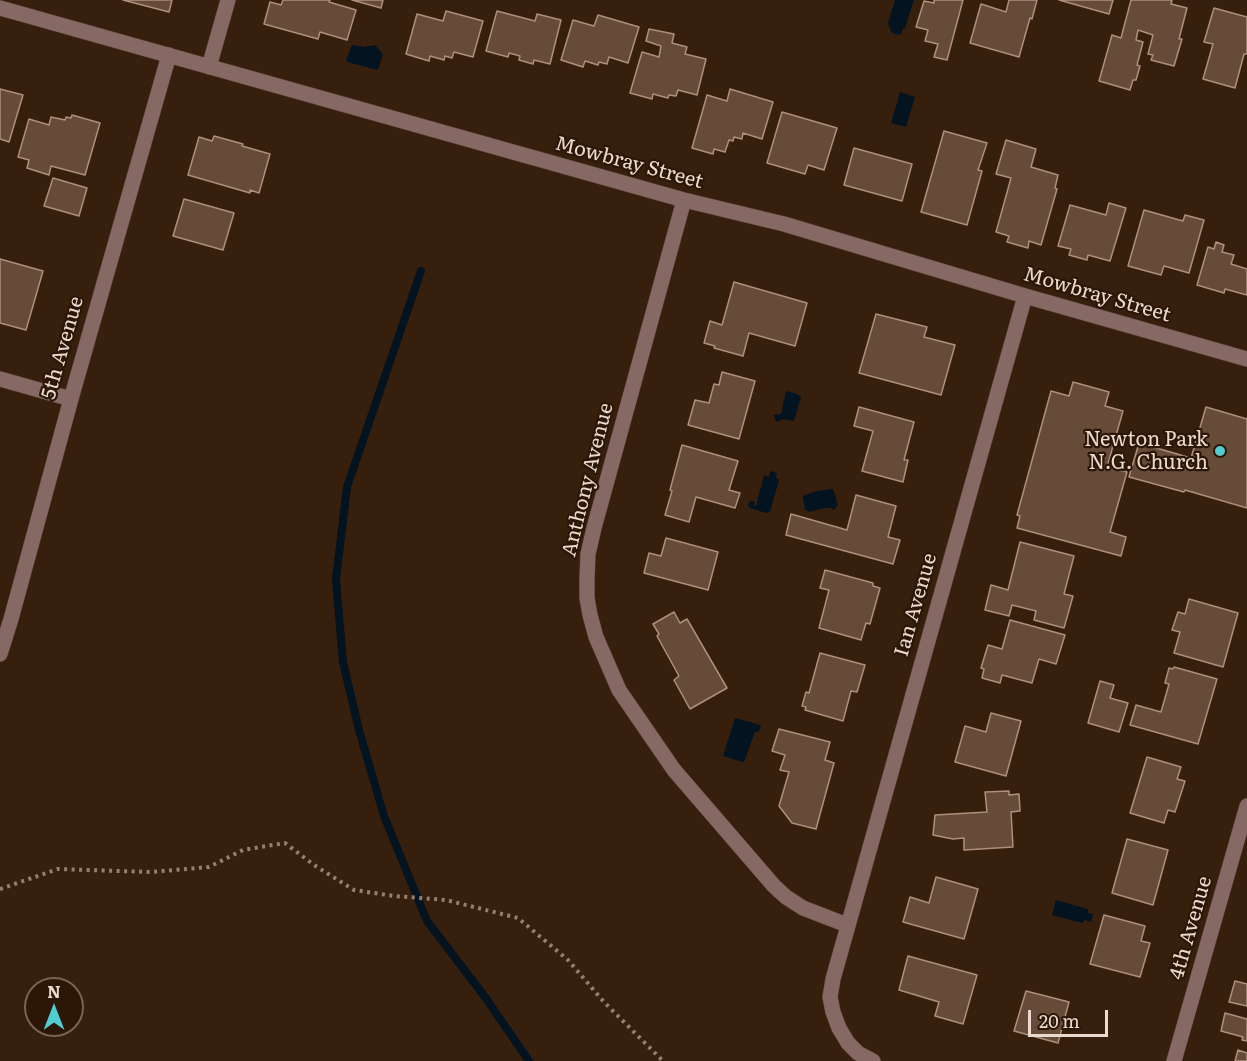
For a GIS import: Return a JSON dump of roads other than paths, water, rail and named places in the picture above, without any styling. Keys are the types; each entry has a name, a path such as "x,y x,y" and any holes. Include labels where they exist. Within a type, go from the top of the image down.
{"street":[{"path":"209,67 228,0"},
{"name":"Mowbray Street","path":"0,8 684,200 784,225 1247,360"},
{"name":"5th Avenue","path":"0,654 168,55"},
{"name":"Anthony Avenue","path":"684,200 592,537 587,578 590,615 596,637 619,690 674,770 786,897 803,908 847,925"},
{"name":"Ian Avenue","path":"873,1061 858,1053 838,1028 830,997 833,979 1025,296"},
{"path":"0,379 71,399"},
{"name":"4th Avenue","path":"1174,1061 1247,806"}],"water":[{"path":"895,0 914,0 905,28 901,34 897,35 891,32 888,23"},
{"path":"352,45 364,47 375,45 383,54 378,70 347,62"},
{"path":"900,92 915,97 906,127 891,123"},
{"path":"786,391 801,397 795,418 794,421 783,419 777,422 774,415 781,414"},
{"path":"770,471 777,473 776,478 779,480 770,512 766,513 750,508 748,505 750,501 755,501 756,506 764,475 769,477"},
{"path":"833,489 838,505 834,510 824,508 810,512 805,510 803,496 816,491"},
{"path":"735,718 761,725 759,732 755,732 744,762 723,756"},
{"path":"1056,900 1088,909 1088,913 1093,914 1091,922 1085,920 1082,923 1052,915"}],"waterway":[{"path":"421,271 347,487 336,579 343,662 359,730 384,816 427,921 485,997 529,1061"}],"place":[{"name":"Newton Park N.G. Church","path":"1220,451"}]}
